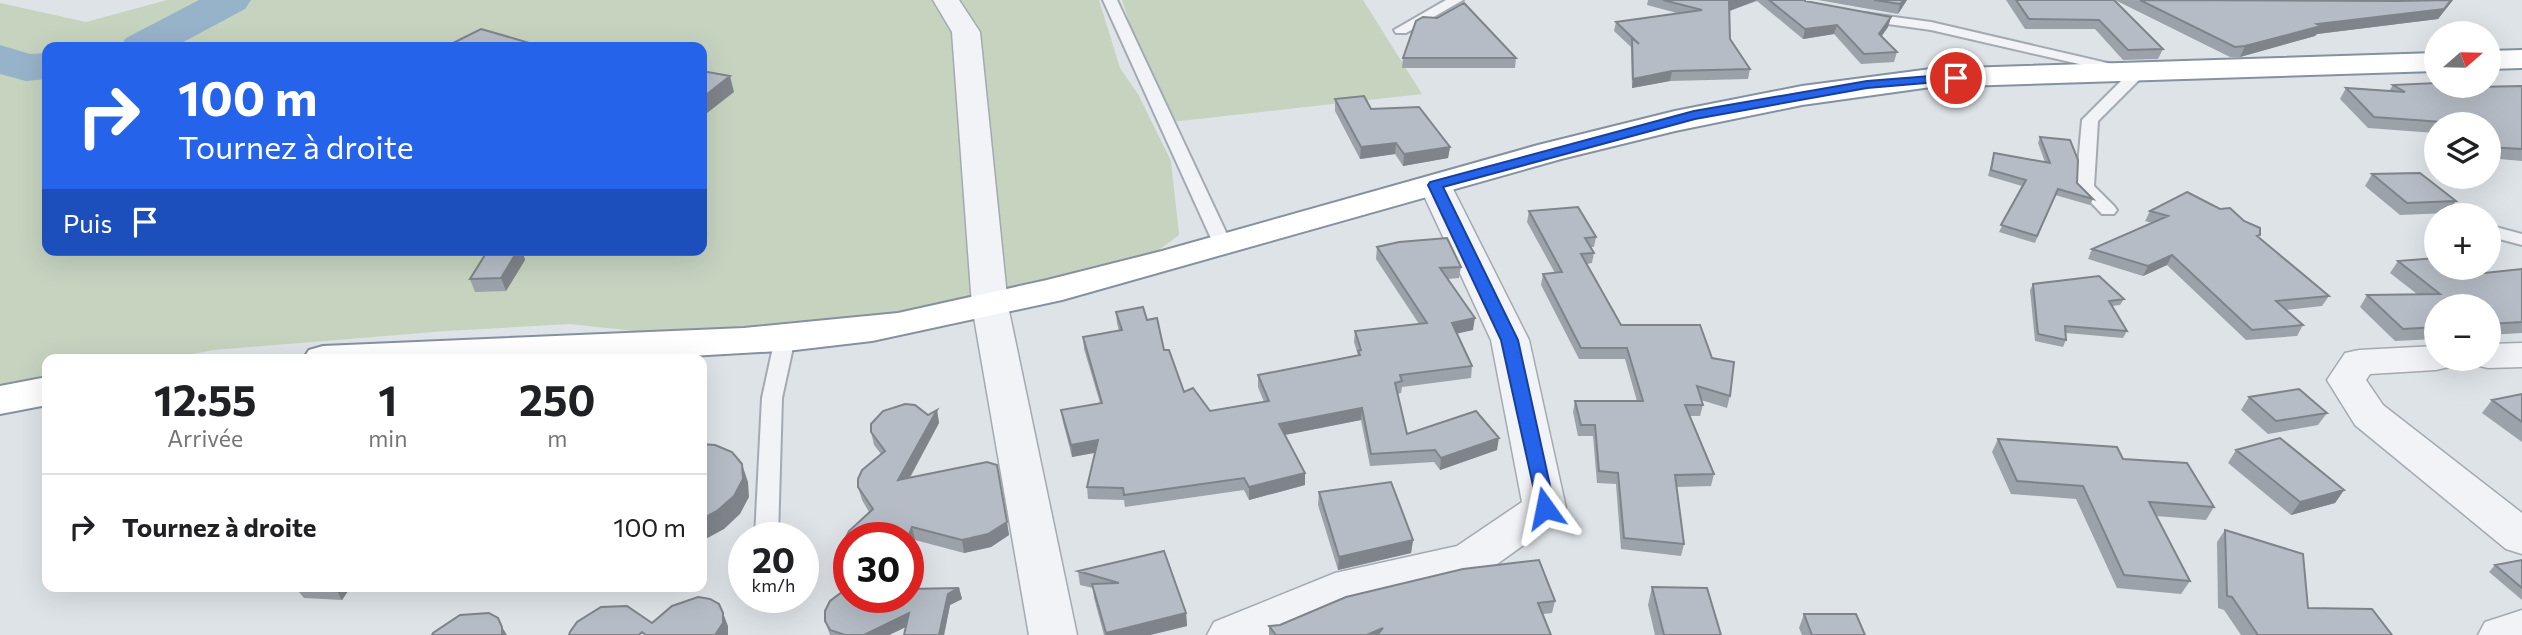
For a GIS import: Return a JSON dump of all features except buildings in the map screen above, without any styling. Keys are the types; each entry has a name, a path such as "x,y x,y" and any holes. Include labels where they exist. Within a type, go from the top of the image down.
{"highway":[{"path":"400,354 590,349 785,338 916,321 1132,272 1435,185 1694,115 1803,94 1931,78 2137,74 2424,62"},
{"path":"0,400 42,392"}],"street":[{"path":"946,0 966,32 990,306 1053,635"},
{"path":"1231,635 1335,591 1470,560 1545,508 1510,340 1435,185"},
{"path":"2501,356 2522,355"},
{"path":"2424,359 2358,362 2346,380 2369,415 2522,537"},
{"path":"2502,635 2522,629"}],"lane":[{"path":"1110,0 1223,245"},
{"path":"1401,30 1455,0"},
{"path":"1847,13 1931,26 2073,56 2137,74 2090,120 2085,187 2108,210"},
{"path":"2501,234 2522,240"},
{"path":"767,522 772,398 785,338"}],"green space":[{"path":"167,0 1099,0 1120,68 1138,94 1171,161 1179,235 1133,269 905,322 672,335 570,324 446,331 213,350 193,354 42,354 42,383 0,391 0,3 86,22"},
{"path":"1122,0 1363,0 1422,94 1162,123"}],"waterway":[{"path":"151,42 230,0"},
{"path":"0,58 26,68 42,66"}],"route":[{"path":"1545,508 1510,340 1435,185 1694,115 1803,94 1931,78 1956,78"}]}
